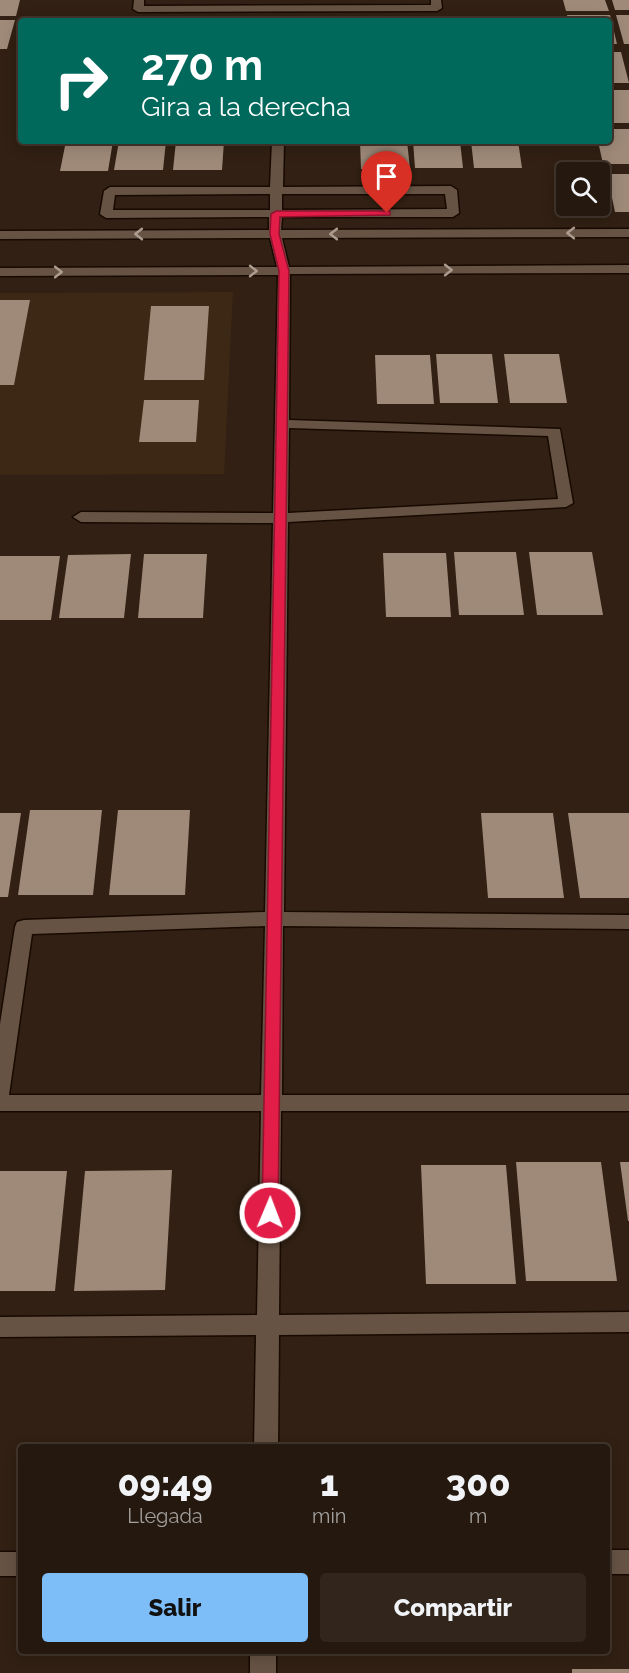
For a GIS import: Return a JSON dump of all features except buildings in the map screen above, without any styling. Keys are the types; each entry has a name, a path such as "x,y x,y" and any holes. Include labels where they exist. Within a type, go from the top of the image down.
{"street":[{"path":"139,0 138,9 280,4 437,8 436,0"},
{"path":"266,1444 284,271 275,234 278,144"},
{"path":"277,190 451,190 453,213 106,214 110,191 277,190"},
{"path":"0,235 629,233"},
{"path":"0,272 629,269"},
{"path":"81,517 280,518 566,503 555,432 282,424"},
{"path":"0,1092 24,927 274,919 629,922"},
{"path":"0,1103 272,1101 629,1103"},
{"path":"0,1327 629,1322"},
{"path":"610,1562 629,1562"},
{"path":"0,1564 18,1564"},
{"path":"263,1654 263,1673"}],"shaded area":[{"path":"233,292 224,474 0,475 0,293"}],"route":[{"path":"270,1213 284,271 275,234 276,214 387,213"}]}
